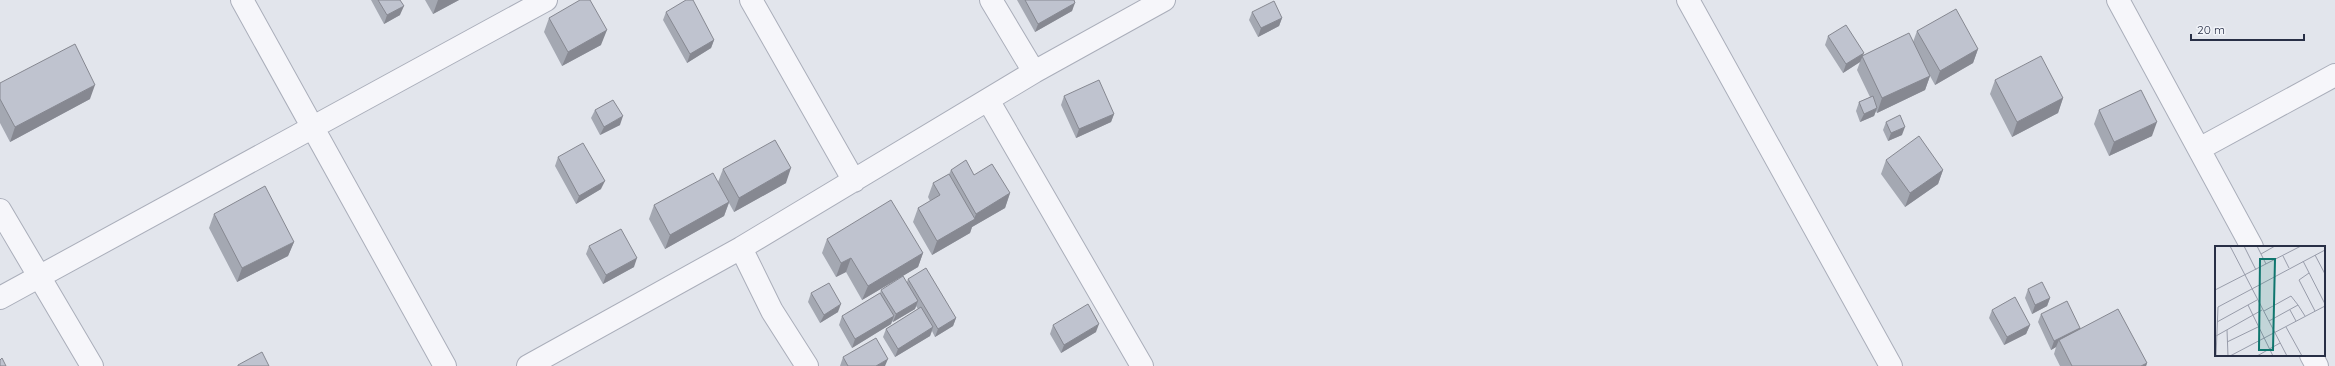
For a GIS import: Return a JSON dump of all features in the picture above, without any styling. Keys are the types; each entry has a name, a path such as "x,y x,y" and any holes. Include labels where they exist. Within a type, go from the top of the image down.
{"street":[{"path":"242,0 444,366"},
{"path":"0,298 546,0"},
{"path":"751,0 854,181"},
{"path":"991,0 1034,72"},
{"path":"528,366 741,248 1034,72 1164,0"},
{"path":"1688,0 1890,366"},
{"path":"2118,0 2251,246"},
{"path":"2199,149 2335,76"},
{"path":"988,100 1142,366"},
{"path":"0,210 38,277 92,366"},
{"path":"741,248 772,311 807,366"},
{"path":"2311,356 2316,366"}],"building":[{"path":"378,0 400,0 404,6 387,15"},
{"path":"580,0 590,0 607,30 568,52 549,18"},
{"path":"686,0 693,0 714,40 690,54 666,12"},
{"path":"1025,0 1074,0 1075,3 1038,24"},
{"path":"1274,1 1282,18 1261,28 1252,12"},
{"path":"1956,9 1978,49 1940,71 1917,31"},
{"path":"1846,25 1864,53 1846,64 1828,36"},
{"path":"1909,33 1930,76 1882,98 1862,56"},
{"path":"75,44 95,85 15,127 0,99 0,83"},
{"path":"2041,56 2063,98 2017,122 1995,80"},
{"path":"1099,80 1114,114 1079,129 1064,96"},
{"path":"2141,90 2157,122 2114,142 2099,110"},
{"path":"1873,96 1877,108 1864,114 1859,102"},
{"path":"613,100 623,116 604,127 595,110"},
{"path":"1900,115 1905,127 1891,133 1886,122"},
{"path":"1919,136 1943,170 1910,193 1886,160"},
{"path":"775,140 791,168 739,198 723,169"},
{"path":"583,143 605,181 579,196 558,157"},
{"path":"966,160 974,175 992,164 1010,193 976,214 951,170"},
{"path":"713,173 729,202 670,235 654,205"},
{"path":"949,174 975,219 937,241 918,208 940,195 933,183"},
{"path":"265,186 294,242 242,268 214,214"},
{"path":"891,200 923,253 868,286 851,258 841,263 827,239"},
{"path":"621,229 637,258 606,275 589,246"},
{"path":"926,268 956,318 938,329 908,279"},
{"path":"903,276 918,301 896,314 881,290"},
{"path":"2042,282 2050,298 2035,305 2028,289"},
{"path":"829,283 841,304 824,315 811,293"},
{"path":"880,293 894,316 855,339 842,316"},
{"path":"2015,297 2030,325 2007,337 1992,310"},
{"path":"2067,301 2080,328 2054,341 2041,314"},
{"path":"1088,304 1099,324 1064,345 1053,325"},
{"path":"921,307 933,327 898,349 886,329"},
{"path":"2118,309 2147,363 2141,366 2072,366 2059,340"},
{"path":"876,338 888,359 876,366 848,366 843,357"},
{"path":"262,352 269,366 238,366 238,365"},
{"path":"2,358 6,366 0,366 0,360"}]}
